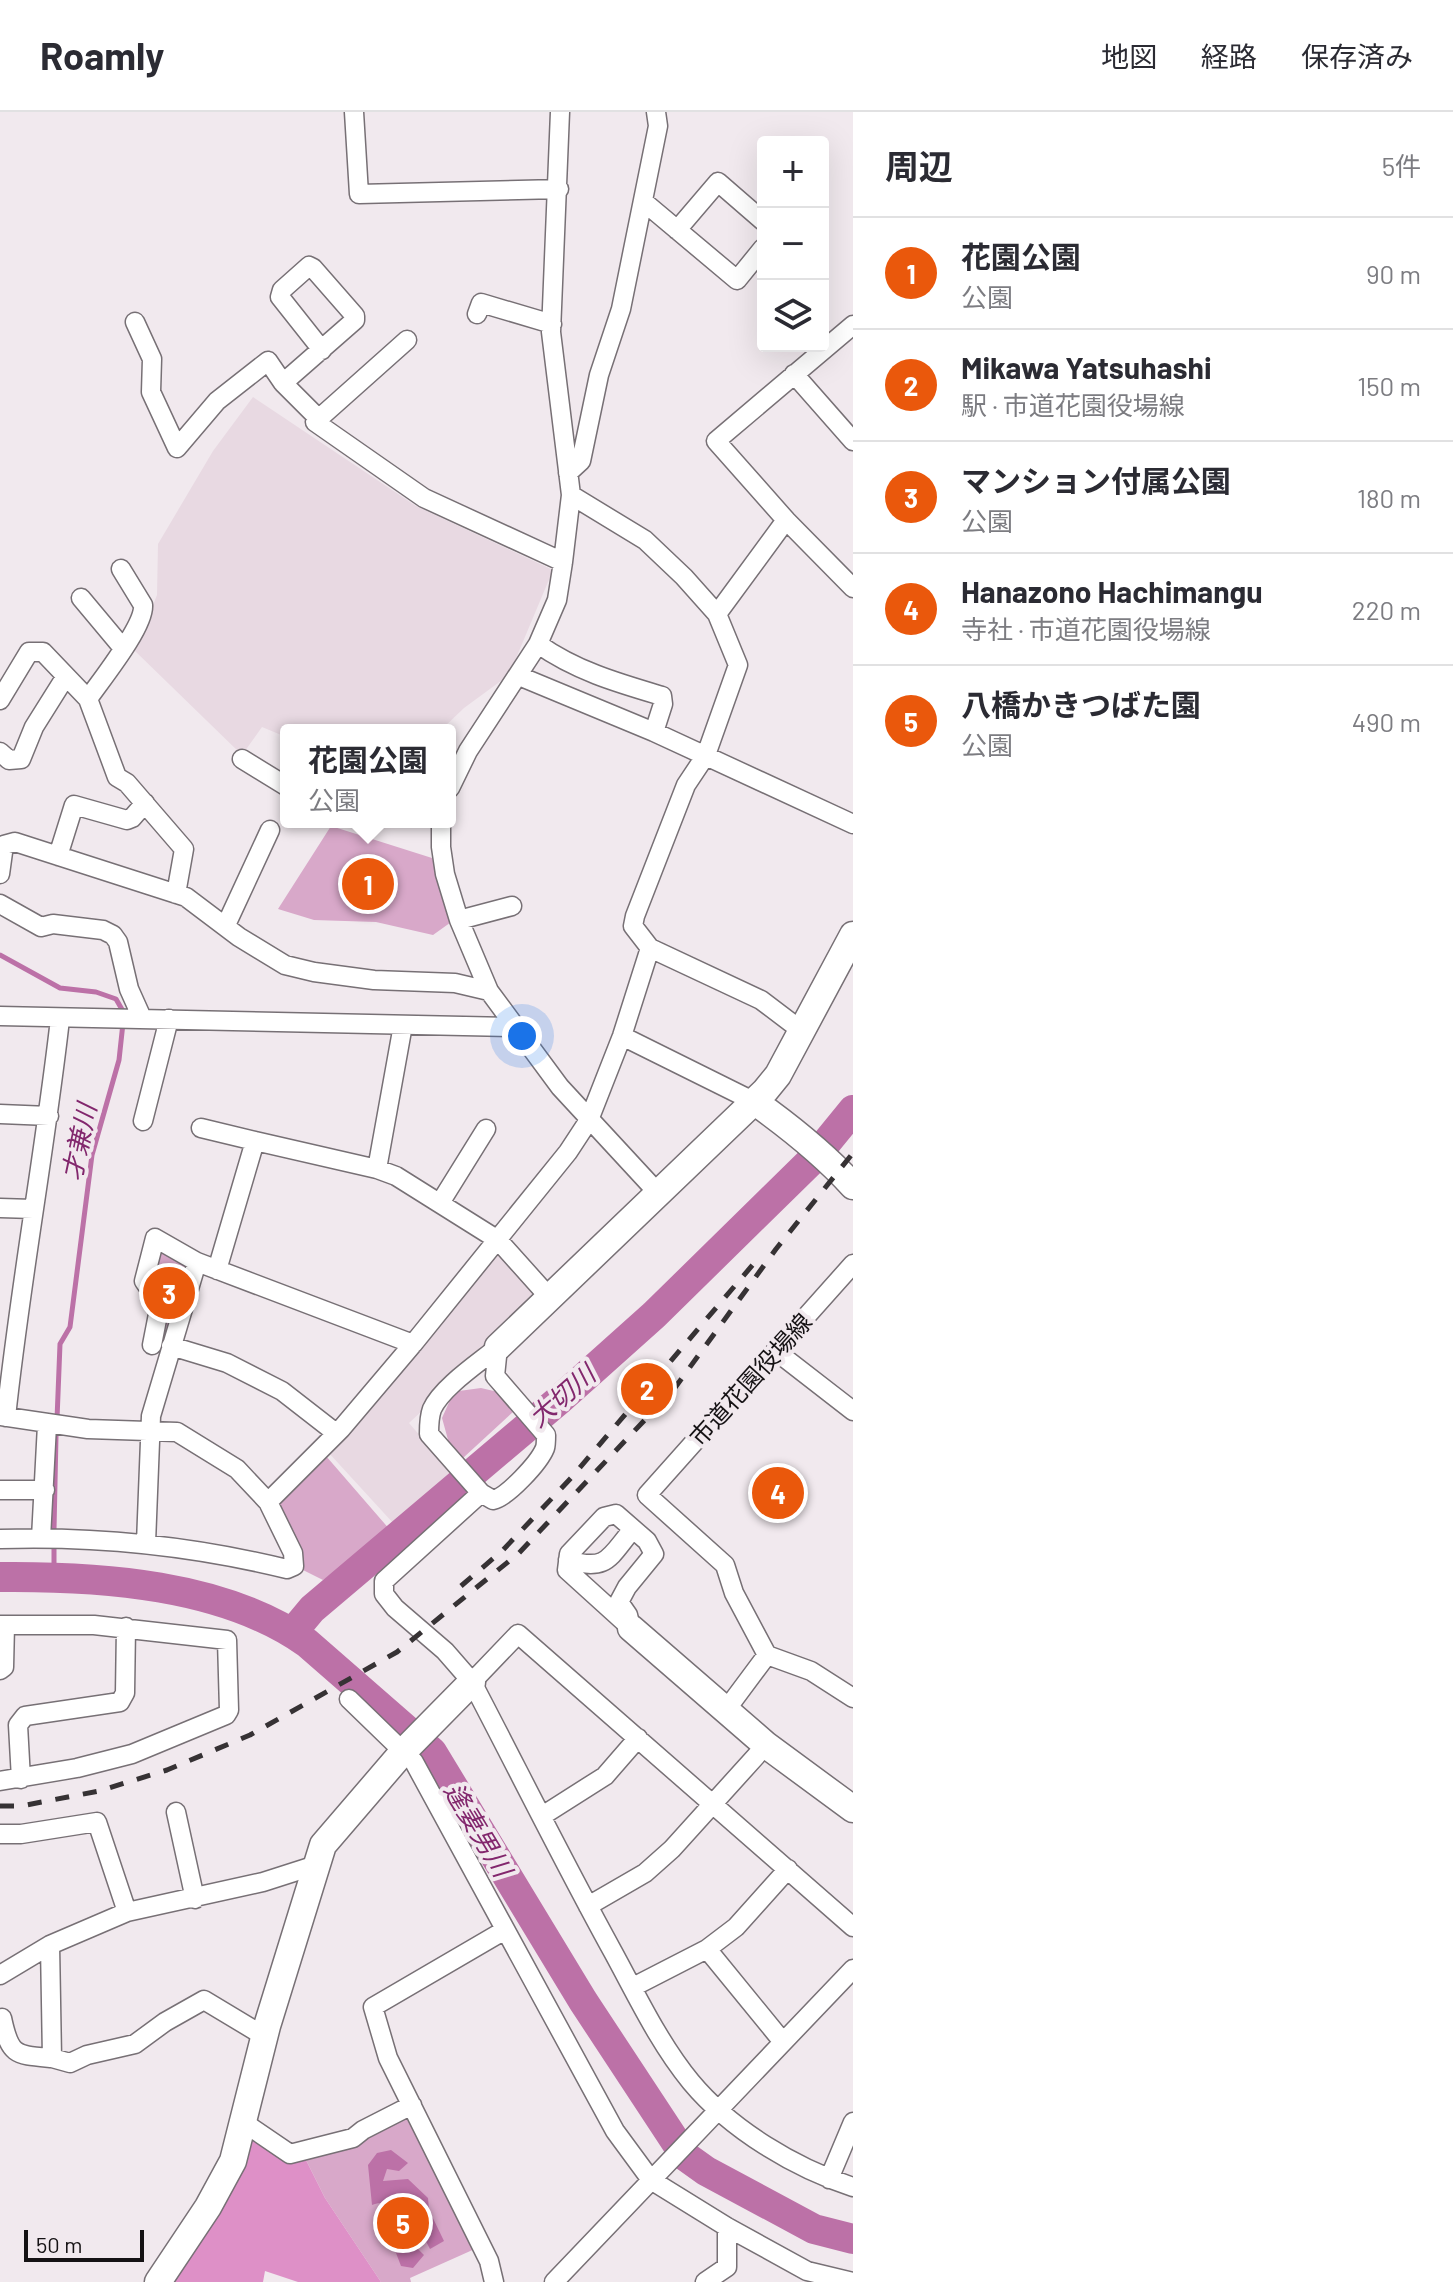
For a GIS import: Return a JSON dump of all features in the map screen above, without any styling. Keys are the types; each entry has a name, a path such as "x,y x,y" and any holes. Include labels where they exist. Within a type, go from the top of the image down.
{"street":[{"path":"354,112 359,194 559,189"},
{"path":"456,775 538,644 557,600 563,562 571,495 556,384 552,324 560,112"},
{"path":"568,473 581,461 599,375 621,309 658,126 656,112"},
{"path":"677,230 718,182 757,216"},
{"path":"644,202 737,280 757,255"},
{"path":"283,383 322,350 355,320 355,316 309,266 282,290 280,297 322,350"},
{"path":"477,314 481,303 552,324"},
{"path":"135,322 152,359 151,392 177,448 217,401 268,361 283,383 318,418"},
{"path":"853,325 716,441 786,520 853,588"},
{"path":"407,340 315,422 424,498 563,562"},
{"path":"794,374 853,441"},
{"path":"571,495 645,540 684,577 717,614 738,665 706,755 686,785 633,926 650,948 761,1000 802,1031"},
{"path":"717,614 786,520"},
{"path":"88,699 143,611 143,605 121,569"},
{"path":"81,598 122,647"},
{"path":"538,644 583,670 662,696 663,704 654,732"},
{"path":"0,700 29,652 43,652 88,699 117,777 127,783 184,849 176,894"},
{"path":"0,752 9,760 21,759 34,727 66,676"},
{"path":"519,676 706,755 853,824"},
{"path":"242,759 280,782"},
{"path":"58,856 74,805 127,820 145,803"},
{"path":"441,828 445,874 459,920 489,991 560,1087 658,1193"},
{"path":"226,925 270,830"},
{"path":"0,874 2,849 9,843 186,897 194,906 285,965 374,980 455,983 489,991"},
{"path":"0,904 41,927 53,924 103,930 113,935 118,942 129,989 129,1018"},
{"path":"459,920 512,906"},
{"path":"498,1347 495,1376 546,1435 546,1447 536,1462 501,1498 493,1500 481,1493 429,1434 433,1408 444,1394 498,1347 755,1102 778,1075 853,935"},
{"path":"268,1502 336,1433 413,1344 498,1240 589,1120 622,1036 650,948"},
{"path":"0,1016 514,1027"},
{"path":"0,1539 146,1543 240,1557 287,1569 294,1566 293,1553 268,1502 237,1469 177,1432 88,1429 3,1416 9,1305 33,1209 49,1116 60,1019"},
{"path":"143,1121 169,1019"},
{"path":"377,1169 403,1025"},
{"path":"622,1036 755,1102 784,1122 833,1164 853,1186"},
{"path":"0,1114 49,1116"},
{"path":"201,1128 396,1176 498,1240 549,1297"},
{"path":"440,1203 486,1129"},
{"path":"217,1270 255,1141"},
{"path":"0,1208 33,1209"},
{"path":"146,1543 148,1430 162,1346 160,1304 144,1281 155,1238 197,1262 413,1344"},
{"path":"162,1346 197,1262"},
{"name":"市道花園役場線","path":"767,1655 734,1593 725,1565 647,1495 853,1264"},
{"path":"162,1346 227,1363 282,1391 336,1433"},
{"path":"777,1352 853,1411"},
{"path":"464,1376 495,1376"},
{"path":"41,1538 47,1425"},
{"path":"0,1490 45,1490"},
{"path":"481,1493 384,1581 384,1594 395,1608 445,1651 464,1691 542,1816 666,2047 693,2083 718,2108 771,2150 829,2179 853,2187"},
{"path":"619,1602 654,1554 647,1541 616,1514 604,1517 569,1554 567,1570 766,1745 853,1809"},
{"path":"568,1560 590,1567 604,1563 633,1529"},
{"path":"600,1601 619,1602"},
{"path":"619,1602 628,1615 631,1628"},
{"path":"0,1670 4,1667 2,1625 126,1627 227,1640 228,1713 132,1754 0,1781"},
{"path":"21,1779 18,1725 22,1719 30,1715 120,1702 125,1693 126,1627"},
{"path":"158,2282 215,2196 233,2161 264,2036 323,1845 406,1751 518,1634 853,1927"},
{"path":"726,1710 767,1655 811,1671 853,1698"},
{"path":"349,1699 414,1762 615,2131 654,2176 727,2227 807,2271 853,2282"},
{"path":"542,1816 605,1776 638,1738"},
{"path":"588,1906 645,1873 672,1849 766,1745"},
{"path":"176,1812 195,1899"},
{"path":"0,1834 21,1834 97,1822 127,1912"},
{"path":"0,1975 50,1945 127,1912 195,1899 316,1865"},
{"path":"633,1987 707,1949 736,1927 788,1869"},
{"path":"494,2282 489,2261 388,2058 373,2007 505,1930"},
{"path":"50,1945 52,2058"},
{"path":"707,1949 783,2042"},
{"path":"554,2282 853,1969"},
{"path":"2,2018 10,2049 19,2056 52,2058 70,2063 87,2055 135,2044 165,2022 204,2000 264,2036"},
{"path":"243,2122 290,2154 353,2138 412,2105"},
{"path":"829,2179 853,2122"},
{"path":"705,2282 727,2267 727,2227"}],"shaded area":[{"path":"253,397 416,506 553,570 509,675 447,724 280,724 280,734 262,727 242,755 135,651 157,595 158,544 213,451"},
{"path":"330,828 337,828 432,858 454,920 433,935 376,922 314,920 278,909"},
{"path":"157,1244 192,1264 165,1348 156,1344 148,1281"},
{"path":"495,1244 544,1297 409,1423 454,1475 394,1524 328,1452"},
{"path":"481,1388 498,1392 513,1412 463,1458 450,1447 442,1418 451,1398 459,1391"},
{"path":"326,1456 391,1531 323,1580 303,1570 302,1553 274,1502"},
{"path":"400,2116 412,2119 477,2248 410,2278 411,2282 381,2282 325,2198 304,2156"},
{"path":"251,2133 304,2156 325,2198 381,2282 298,2282 265,2271 263,2282 167,2282"},
{"path":"391,2150 408,2163 399,2171 387,2169 383,2181 408,2179 428,2198 429,2210 444,2241 430,2249 421,2231 401,2208 383,2203 372,2205 368,2165 377,2153"},
{"path":"392,2221 410,2226 412,2243 424,2255 413,2268 401,2266 388,2232"}],"waterway":[{"name":"才兼川","path":"0,955 60,988 96,992 116,999 124,1013"},
{"name":"才兼川","path":"57,1419 60,1344 70,1327 92,1155 119,1060 123,1023"},
{"name":"大切川","path":"292,1633 312,1609 559,1400 654,1315 813,1159 853,1110"},
{"name":"才兼川","path":"54,1530 56,1436"},
{"name":"才兼川","path":"47,1578 54,1566 54,1549"},
{"name":"逢妻男川","path":"0,1577 119,1582 199,1596 274,1623 307,1643 432,1752 583,2001 685,2156 706,2171 814,2229 853,2239"}],"railway":[{"path":"0,1806 21,1806 99,1791 167,1770 250,1735 397,1652 519,1553 674,1389 776,1249 853,1153"},
{"path":"461,1586 503,1550 571,1478 756,1261"}],"place":[{"name":"花園公園","path":"368,884"},
{"name":"マンション付属公園","path":"169,1293"},
{"name":"Mikawa Yatsuhashi","path":"647,1389"},
{"name":"Hanazono Hachimangu","path":"778,1493"},
{"name":"八橋かきつばた園","path":"403,2223"}]}
